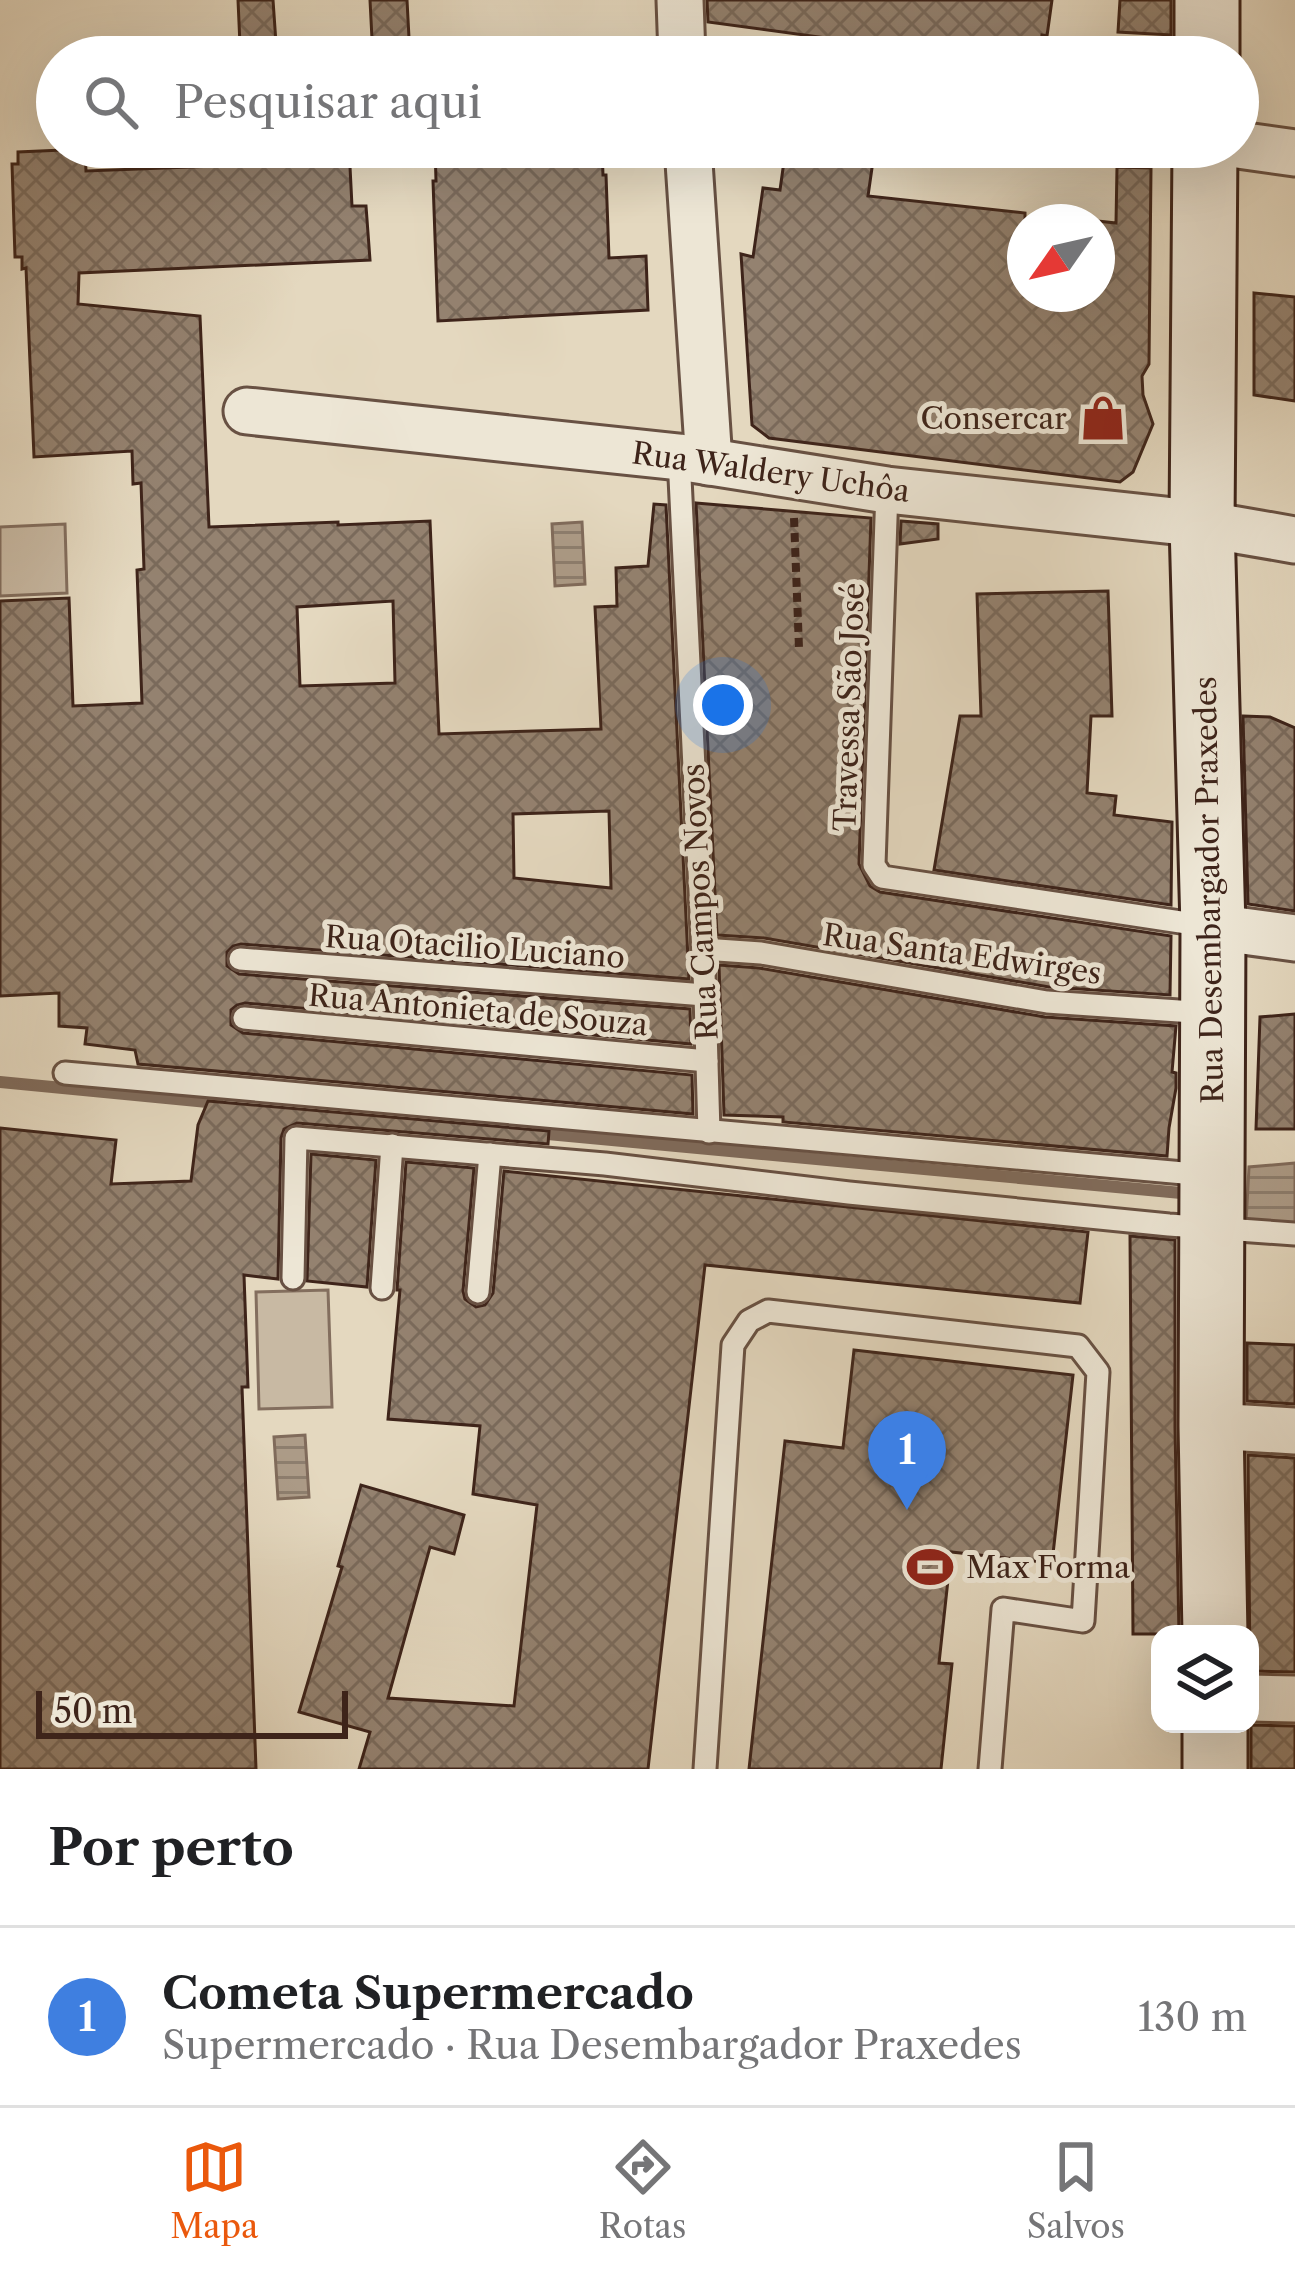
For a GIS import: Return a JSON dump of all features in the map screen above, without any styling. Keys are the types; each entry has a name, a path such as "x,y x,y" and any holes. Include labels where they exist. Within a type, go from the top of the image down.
{"street":[{"path":"680,0 681,36"},
{"path":"1207,0 1207,36"},
{"path":"1259,148 1295,154"},
{"name":"Rua Campos Novos","path":"688,168 694,459"},
{"name":"Rua Desembargador Praxedes","path":"1205,168 1202,524 1213,926 1215,1625"},
{"name":"Rua Waldery Uchôa","path":"247,411 694,459 887,490 1202,524 1295,540"},
{"path":"1213,926 1295,938"},
{"path":"1211,1426 1295,1431"},
{"path":"1259,1698 1295,1699"},
{"path":"1215,1733 1215,1769"}],"lane":[{"name":"Rua Campos Novos","path":"694,459 709,1132"},
{"name":"Travessa São José","path":"887,490 874,865 882,877 1213,926"},
{"name":"Rua Santa Edwirges","path":"703,949 761,953 1047,1002 1212,1014"},
{"name":"Rua Otacilio Luciano","path":"240,959 706,995"},
{"name":"Rua Antonieta de Souza","path":"244,1018 707,1061"},
{"path":"65,1073 709,1132 1212,1197 1295,1234"},
{"path":"293,1278 296,1138 604,1164 849,1193 1212,1197"},
{"path":"382,1288 392,1145"},
{"path":"478,1292 490,1154"},
{"path":"706,1769 733,1346 749,1321 768,1311 1078,1346 1098,1372 1083,1621 1003,1609 990,1769"}],"path":[{"path":"793,475 799,648"}],"shaded area":[{"path":"582,522 585,584 555,586 552,524"},
{"path":"65,524 67,593 0,596 0,527"},
{"path":"1295,1163 1295,1224 1246,1223 1249,1167"},
{"path":"328,1290 332,1407 259,1409 256,1292"},
{"path":"305,1435 309,1497 278,1499 274,1437"}],"building":[{"path":"238,0 273,0 276,36 240,36"},
{"path":"370,0 407,0 409,36 372,36"},
{"path":"707,0 1052,0 1047,36 811,36 708,22"},
{"path":"1120,0 1171,0 1171,35 1118,32"},
{"path":"36,151 36,168 350,168 352,206 366,206 370,260 79,273 78,304 200,316 209,527 430,521 439,734 601,729 595,607 617,606 616,568 648,566 654,504 666,505 689,979 241,944 227,952 227,966 239,974 690,1009 691,1044 245,1003 231,1010 231,1025 243,1033 692,1075 693,1114 138,1064 135,1050 85,1044 87,1028 59,1026 59,993 0,996 0,601 69,598 73,706 142,703 137,570 144,569 141,483 133,484 132,451 34,457 26,268 22,269 22,257 15,257 12,164 18,164 18,152","holes":["393,601 395,683 300,686 297,607","609,811 611,888 514,878 513,814"]},
{"path":"436,168 603,168 609,258 646,256 648,310 438,321"},
{"path":"783,168 872,168 868,196 1007,211 1007,312 1115,312 1117,168 1151,168 1149,364 1142,376 1153,424 1133,472 1120,482 769,438 752,425 741,254 753,257 763,188 780,190"},
{"path":"1254,293 1295,297 1295,401 1254,395"},
{"path":"696,503 871,518 859,864 870,886 880,892 1171,936 1170,995 1049,987 764,938 717,935"},
{"path":"901,521 938,524 938,539 900,544"},
{"path":"1108,591 1112,716 1091,716 1087,793 1116,796 1114,815 1172,822 1171,905 934,870 960,716 981,716 977,594"},
{"path":"1243,716 1270,717 1295,728 1295,911 1248,904"},
{"path":"719,965 1045,1017 1176,1026 1172,1072 1176,1073 1176,1088 1167,1156 724,1115"},
{"path":"1295,1014 1295,1129 1256,1129 1260,1017"},
{"path":"208,1101 549,1131 548,1144 297,1123 284,1129 278,1279 244,1275 248,1387 242,1387 256,1769 0,1769 0,1128 116,1140 111,1184 191,1181 198,1125"},
{"path":"311,1154 376,1160 367,1287 307,1281"},
{"path":"406,1162 474,1168 463,1291 476,1307 485,1305 493,1293 504,1171 1088,1232 1080,1303 705,1265 648,1769 359,1769 370,1732 299,1712 361,1485 464,1515 454,1554 430,1547 388,1698 514,1706 537,1505 473,1494 480,1426 388,1419"},
{"path":"1130,1236 1175,1240 1179,1625 1151,1625 1151,1634 1133,1634"},
{"path":"1247,1343 1295,1345 1295,1404 1247,1401"},
{"path":"854,1350 1073,1375 1052,1563 951,1552 939,1663 952,1664 941,1769 749,1769 785,1441 843,1448"},
{"path":"1248,1455 1295,1458 1295,1672 1259,1671 1259,1625 1250,1625"},
{"path":"1259,1725 1295,1726 1295,1769 1251,1769 1251,1733 1259,1733"}],"waterway":[{"path":"0,1082 218,1103"},
{"path":"537,1133 1192,1194"}],"place":[{"name":"Consercar","path":"1103,418"},
{"name":"Cometa Supermercado","path":"907,1510"},
{"name":"Max Forma","path":"930,1567"}]}
